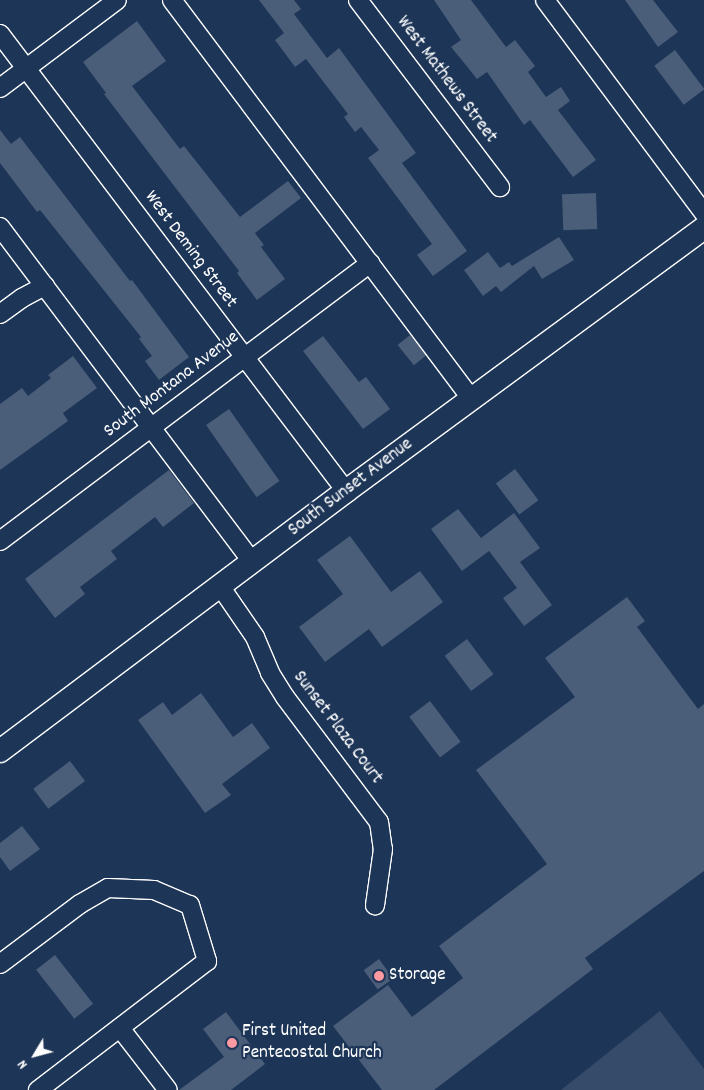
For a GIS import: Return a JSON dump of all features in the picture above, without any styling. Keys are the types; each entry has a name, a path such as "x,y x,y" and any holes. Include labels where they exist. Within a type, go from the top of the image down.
{"main road":[{"name":"South Sunset Avenue","path":"0,751 346,491 704,228"}],"street":[{"path":"0,88 117,0"},
{"path":"172,0 472,399"},
{"name":"West Mathews Street","path":"358,0 500,187"},
{"path":"545,0 704,213"},
{"name":"West Deming Street","path":"0,34 346,491"},
{"path":"0,227 252,562"},
{"name":"South Montana Avenue","path":"0,541 370,263"},
{"path":"0,314 22,298 45,286"},
{"name":"Sunset Plaza Court","path":"220,586 255,637 270,673 285,697 379,822 383,849 375,905"},
{"path":"0,964 80,904 108,888 154,890 190,905 207,961 38,1090"},
{"path":"120,1028 168,1090"}],"shaded area":[{"path":"660,1011 704,1069 704,1090 561,1090"}],"building":[{"path":"259,0 294,0 301,9 294,14 327,58 339,48 416,153 402,163 467,251 433,276 417,255 432,244 368,158 379,150 361,127 355,132 344,117 348,114 306,59 295,67 275,40 284,33"},
{"path":"434,0 471,0 506,47 515,40 535,66 528,72 546,97 561,87 570,101 558,110 596,160 573,177 530,120 524,125 487,72 477,79 451,47 461,40"},
{"path":"625,0 653,0 678,32 658,47"},
{"path":"137,21 166,61 132,86 180,149 184,146 240,217 288,181 301,198 255,233 264,245 261,247 285,279 257,300 237,273 239,271 104,94 106,93 83,62"},
{"path":"675,50 704,88 684,105 654,66"},
{"path":"0,130 11,144 20,137 130,281 132,280 189,357 159,380 145,361 152,356 139,339 141,337 40,210 37,212 0,163"},
{"path":"596,193 597,229 563,230 562,194"},
{"path":"559,237 574,260 542,279 534,266 501,292 496,286 483,296 464,270 488,252 500,268 509,262 512,266"},
{"path":"410,335 426,355 414,365 398,345"},
{"path":"323,336 359,382 366,377 390,409 363,429 303,351"},
{"path":"73,356 97,388 63,413 68,421 0,470 0,404 22,388 28,396 51,378 48,375"},
{"path":"229,409 279,481 257,497 206,425"},
{"path":"515,469 538,500 519,515 496,483"},
{"path":"169,470 194,503 163,527 155,517 111,551 117,559 80,587 85,594 55,618 25,579"},
{"path":"458,509 481,538 514,513 540,548 520,562 552,605 524,626 503,598 517,588 489,551 462,571 431,529"},
{"path":"350,536 391,592 420,571 443,602 382,647 369,629 325,662 299,627 343,594 317,560"},
{"path":"627,597 645,621 637,627 698,709 704,704 704,871 585,958 593,969 434,1090 382,1090 333,1026 388,985 412,1017 463,978 439,946 547,864 476,770 575,697 545,658"},
{"path":"467,639 493,674 471,691 445,656"},
{"path":"201,693 233,737 252,723 270,748 222,784 231,795 205,813 138,720 163,702 172,715"},
{"path":"430,701 461,742 440,757 409,717"},
{"path":"70,761 85,781 48,809 33,789"},
{"path":"22,826 40,849 10,871 0,857 0,843"},
{"path":"55,955 93,1004 74,1019 36,970"},
{"path":"379,959 393,978 378,990 364,970"},
{"name":"First United Pentecostal Church","path":"226,1012 265,1064 231,1090 179,1090 224,1057 203,1029"}],"place":[{"name":"Storage","path":"379,976"},
{"name":"First United Pentecostal Church","path":"232,1043"}]}
